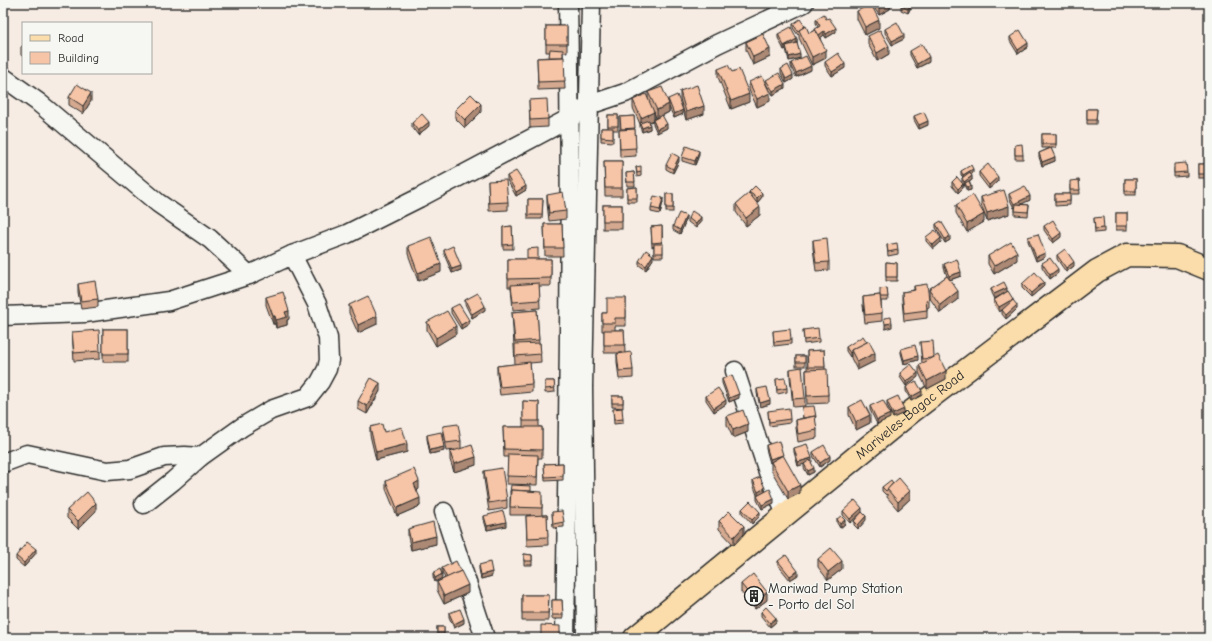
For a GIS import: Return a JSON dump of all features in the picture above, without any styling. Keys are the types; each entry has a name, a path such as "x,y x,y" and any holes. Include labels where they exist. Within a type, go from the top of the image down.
{"main road":[{"name":"Mariveles-Bagac Road","path":"635,638 911,412 1097,272 1127,255 1177,256 1209,269"}],"street":[{"path":"565,638 569,331 570,118 568,3"},
{"path":"586,638 583,387 591,3"},
{"path":"3,316 85,313 169,300 249,275 292,255 346,234 419,198 570,118 589,105 625,93 717,44 804,3"},
{"path":"3,77 38,102 158,203 210,239 249,275"},
{"path":"144,504 200,457 242,427 271,410 308,397 320,382 327,369 329,360 328,338 317,304 292,255"},
{"path":"735,371 769,475 786,514"},
{"path":"3,464 28,454 107,471 130,469 164,457 200,457"},
{"path":"444,512 485,638"}],"building":[{"path":"876,3 886,3 879,7"},
{"path":"902,3 911,3 908,9 901,6"},
{"path":"871,4 879,20 865,27 857,11"},
{"path":"824,14 826,19 829,18 836,28 826,34 824,31 819,35 815,29 820,26 816,19"},
{"path":"800,19 805,26 798,31 793,24"},
{"path":"897,22 904,35 892,41 885,29"},
{"path":"546,26 567,26 567,44 546,44"},
{"path":"806,26 809,33 815,30 826,50 812,57 799,30"},
{"path":"791,27 797,39 784,46 778,34"},
{"path":"880,30 889,46 877,53 868,36"},
{"path":"1020,30 1028,43 1018,50 1010,37"},
{"path":"763,34 770,49 753,57 746,42"},
{"path":"797,43 800,54 789,57 786,46"},
{"path":"922,44 929,57 917,64 910,51"},
{"path":"550,49 563,50 563,57 549,57"},
{"path":"838,53 845,64 832,72 825,62"},
{"path":"806,56 811,66 796,73 791,63"},
{"path":"564,57 565,81 538,82 537,58"},
{"path":"728,65 732,72 739,69 749,94 731,101 718,69"},
{"path":"788,65 793,75 786,79 781,69"},
{"path":"779,73 785,84 773,91 766,80"},
{"path":"762,76 770,93 757,99 749,82"},
{"path":"77,84 91,93 83,106 69,97"},
{"path":"697,85 704,106 686,112 680,91"},
{"path":"662,87 669,104 657,110 648,92"},
{"path":"471,94 481,104 465,120 455,110"},
{"path":"646,94 654,112 641,118 633,100"},
{"path":"677,95 683,110 674,114 668,99"},
{"path":"547,99 548,119 530,120 529,100"},
{"path":"1087,109 1097,109 1096,120 1087,120"},
{"path":"924,112 928,121 919,125 914,116"},
{"path":"422,114 429,122 418,131 412,123"},
{"path":"608,115 618,115 618,126 608,126"},
{"path":"662,115 667,124 657,129 653,120"},
{"path":"634,116 635,128 621,129 620,117"},
{"path":"649,120 650,125 642,128 640,123"},
{"path":"601,128 613,128 613,138 601,137"},
{"path":"635,129 636,148 620,149 619,130"},
{"path":"1042,134 1056,134 1056,144 1042,144"},
{"path":"1022,144 1023,155 1015,155 1015,145"},
{"path":"686,146 699,151 695,161 682,157"},
{"path":"1051,148 1055,157 1042,162 1039,153"},
{"path":"672,153 679,157 673,169 666,165"},
{"path":"604,161 622,161 622,188 605,188"},
{"path":"1186,163 1187,172 1174,173 1174,164"},
{"path":"988,164 998,177 989,185 979,172"},
{"path":"1198,164 1209,164 1209,174 1198,174"},
{"path":"971,165 973,169 963,175 961,171"},
{"path":"641,166 641,172 637,173 636,167"},
{"path":"516,171 526,186 516,192 507,176"},
{"path":"634,172 635,182 627,182 626,173"},
{"path":"970,172 972,176 964,182 962,178"},
{"path":"957,177 963,184 958,189 952,182"},
{"path":"1125,179 1136,179 1136,191 1125,191"},
{"path":"506,180 508,202 489,203 488,181"},
{"path":"1079,180 1080,190 1070,190 1070,181"},
{"path":"969,181 971,186 967,187 965,183"},
{"path":"755,186 762,193 757,198 749,192"},
{"path":"1025,186 1030,196 1014,204 1009,194"},
{"path":"637,187 637,198 627,198 627,188"},
{"path":"1004,190 1009,206 987,213 981,197"},
{"path":"563,192 566,211 549,213 547,195"},
{"path":"749,193 760,207 746,218 736,204"},
{"path":"666,194 673,194 673,208 666,208"},
{"path":"1055,194 1070,194 1070,201 1055,202"},
{"path":"973,195 984,214 967,224 956,205"},
{"path":"654,196 663,198 660,210 651,208"},
{"path":"528,199 543,199 542,215 528,215"},
{"path":"1016,204 1029,205 1028,212 1015,211"},
{"path":"603,205 622,205 622,221 603,221"},
{"path":"692,211 701,217 696,224 688,218"},
{"path":"679,213 686,216 680,230 673,226"},
{"path":"1116,213 1127,213 1127,226 1116,226"},
{"path":"1103,217 1104,228 1095,229 1094,218"},
{"path":"1053,220 1061,233 1053,239 1044,226"},
{"path":"941,221 950,236 945,239 936,224"},
{"path":"544,224 562,224 563,248 545,248"},
{"path":"512,226 513,244 503,245 503,227"},
{"path":"662,226 662,242 652,243 651,227"},
{"path":"935,230 941,238 933,245 926,237"},
{"path":"1038,234 1045,253 1036,257 1028,237"},
{"path":"431,237 441,264 418,273 408,246"},
{"path":"827,238 829,262 816,263 813,240"},
{"path":"1011,242 1017,252 994,266 988,256"},
{"path":"897,243 898,250 888,252 887,245"},
{"path":"654,244 663,244 663,253 654,253"},
{"path":"453,246 461,266 452,269 444,250"},
{"path":"538,248 538,259 527,259 527,249"},
{"path":"1065,249 1074,262 1066,268 1057,255"},
{"path":"646,250 653,255 646,266 639,261"},
{"path":"1050,258 1058,269 1050,275 1042,263"},
{"path":"508,259 551,259 551,278 508,279"},
{"path":"957,259 961,272 949,276 944,264"},
{"path":"886,262 897,263 897,277 886,277"},
{"path":"1035,272 1044,282 1031,293 1022,284"},
{"path":"947,276 958,291 940,305 929,289"},
{"path":"95,281 98,299 81,301 78,284"},
{"path":"1004,282 1007,288 994,294 991,289"},
{"path":"539,283 540,300 513,302 511,285"},
{"path":"927,284 929,299 926,300 927,310 904,313 902,292 915,290 914,286"},
{"path":"887,288 888,297 880,297 880,289"},
{"path":"1008,291 1013,299 999,307 994,300"},
{"path":"283,292 289,311 285,312 287,317 276,320 266,297"},
{"path":"478,293 485,306 472,314 465,300"},
{"path":"880,295 882,313 865,315 863,297"},
{"path":"368,296 377,316 358,325 349,305"},
{"path":"607,298 626,298 626,318 615,318 615,323 602,323 602,313 607,313"},
{"path":"1013,300 1017,305 1006,315 1002,310"},
{"path":"459,304 469,320 461,325 451,308"},
{"path":"537,310 539,340 515,342 512,312"},
{"path":"447,311 456,326 436,338 427,322"},
{"path":"891,317 892,323 885,324 884,318"},
{"path":"818,328 819,338 804,340 803,330"},
{"path":"103,329 128,329 128,354 103,354"},
{"path":"790,329 791,340 774,342 773,331"},
{"path":"99,330 100,351 74,353 72,332"},
{"path":"604,330 624,330 625,345 604,345"},
{"path":"863,336 867,342 851,350 850,353 846,347"},
{"path":"869,341 875,353 857,362 851,350"},
{"path":"933,341 934,356 932,358 922,359 920,342"},
{"path":"540,343 541,354 515,356 515,344"},
{"path":"915,345 918,356 904,360 901,349"},
{"path":"824,350 825,367 808,367 807,351"},
{"path":"631,352 633,370 619,371 617,354"},
{"path":"938,355 946,371 927,381 919,365"},
{"path":"796,356 805,356 805,362 796,362"},
{"path":"530,362 532,384 500,387 497,366"},
{"path":"911,364 918,373 906,382 900,373"},
{"path":"802,367 805,398 793,399 790,369"},
{"path":"827,369 828,395 807,396 806,370"},
{"path":"732,375 739,394 729,398 722,379"},
{"path":"371,378 380,383 367,406 358,401"},
{"path":"785,378 787,388 777,390 776,379"},
{"path":"545,381 554,381 555,388 545,389"},
{"path":"916,381 922,391 911,397 906,387"},
{"path":"767,387 770,400 760,403 757,389"},
{"path":"718,388 726,400 714,408 706,396"},
{"path":"612,396 623,396 623,403 612,403"},
{"path":"898,396 904,409 893,414 887,401"},
{"path":"862,400 870,415 856,422 849,407"},
{"path":"883,400 890,414 877,420 870,406"},
{"path":"523,401 539,402 539,421 523,421"},
{"path":"814,406 816,417 803,418 802,407"},
{"path":"622,408 623,419 614,420 613,409"},
{"path":"789,408 790,419 769,422 768,411"},
{"path":"743,410 748,424 733,430 727,416"},
{"path":"815,416 817,430 798,434 796,420"},
{"path":"382,424 384,432 402,427 407,444 376,452 370,427"},
{"path":"458,424 461,441 446,443 443,426"},
{"path":"503,427 542,427 542,450 504,449"},
{"path":"441,432 444,447 430,450 427,435"},
{"path":"779,441 783,455 770,459 766,445"},
{"path":"807,444 812,458 798,462 794,448"},
{"path":"472,445 476,457 454,464 450,452"},
{"path":"824,445 830,456 820,463 813,452"},
{"path":"508,454 538,455 537,477 507,476"},
{"path":"783,455 800,485 788,491 771,462"},
{"path":"810,460 814,468 808,471 804,464"},
{"path":"563,463 563,476 545,477 544,464"},
{"path":"502,468 507,500 489,503 484,471"},
{"path":"414,469 419,481 414,484 420,498 397,508 386,481"},
{"path":"760,477 765,488 758,492 753,480"},
{"path":"899,478 910,491 898,502 887,489"},
{"path":"891,480 893,483 886,491 882,487"},
{"path":"511,485 531,486 531,491 511,490 510,492"},
{"path":"770,489 774,499 762,505 757,496"},
{"path":"511,490 542,492 542,508 510,507"},
{"path":"87,492 96,503 78,521 67,510"},
{"path":"855,500 862,508 850,519 843,511"},
{"path":"750,501 760,512 752,520 742,509"},
{"path":"503,511 506,522 487,526 484,516"},
{"path":"562,511 564,522 553,524 552,512"},
{"path":"729,511 744,526 734,537 719,521"},
{"path":"862,512 866,516 858,525 854,521"},
{"path":"547,515 548,537 527,538 526,516"},
{"path":"841,516 845,520 840,524 837,519"},
{"path":"433,522 436,536 411,542 408,529"},
{"path":"27,542 36,549 24,563 16,556"},
{"path":"831,548 842,561 828,572 818,559"},
{"path":"524,554 532,555 532,561 524,561"},
{"path":"786,555 798,571 790,576 778,561"},
{"path":"456,561 461,571 447,578 442,568"},
{"path":"490,562 492,572 481,575 479,565"},
{"path":"440,569 442,574 435,578 433,573"},
{"path":"461,571 468,585 444,596 437,582"},
{"path":"753,574 767,592 755,601 741,584"},
{"path":"522,595 549,595 548,613 522,613"},
{"path":"552,600 562,600 563,615 552,615"},
{"path":"766,607 776,618 770,623 761,612"},
{"path":"460,609 464,619 454,624 449,613"},
{"path":"541,625 560,626 560,638 541,638"},
{"path":"437,627 444,627 444,633 437,633"},
{"path":"276,635 277,638 270,638"}],"place":[{"name":"Mariwad Pump Station - Porto del Sol","path":"754,596"}]}
